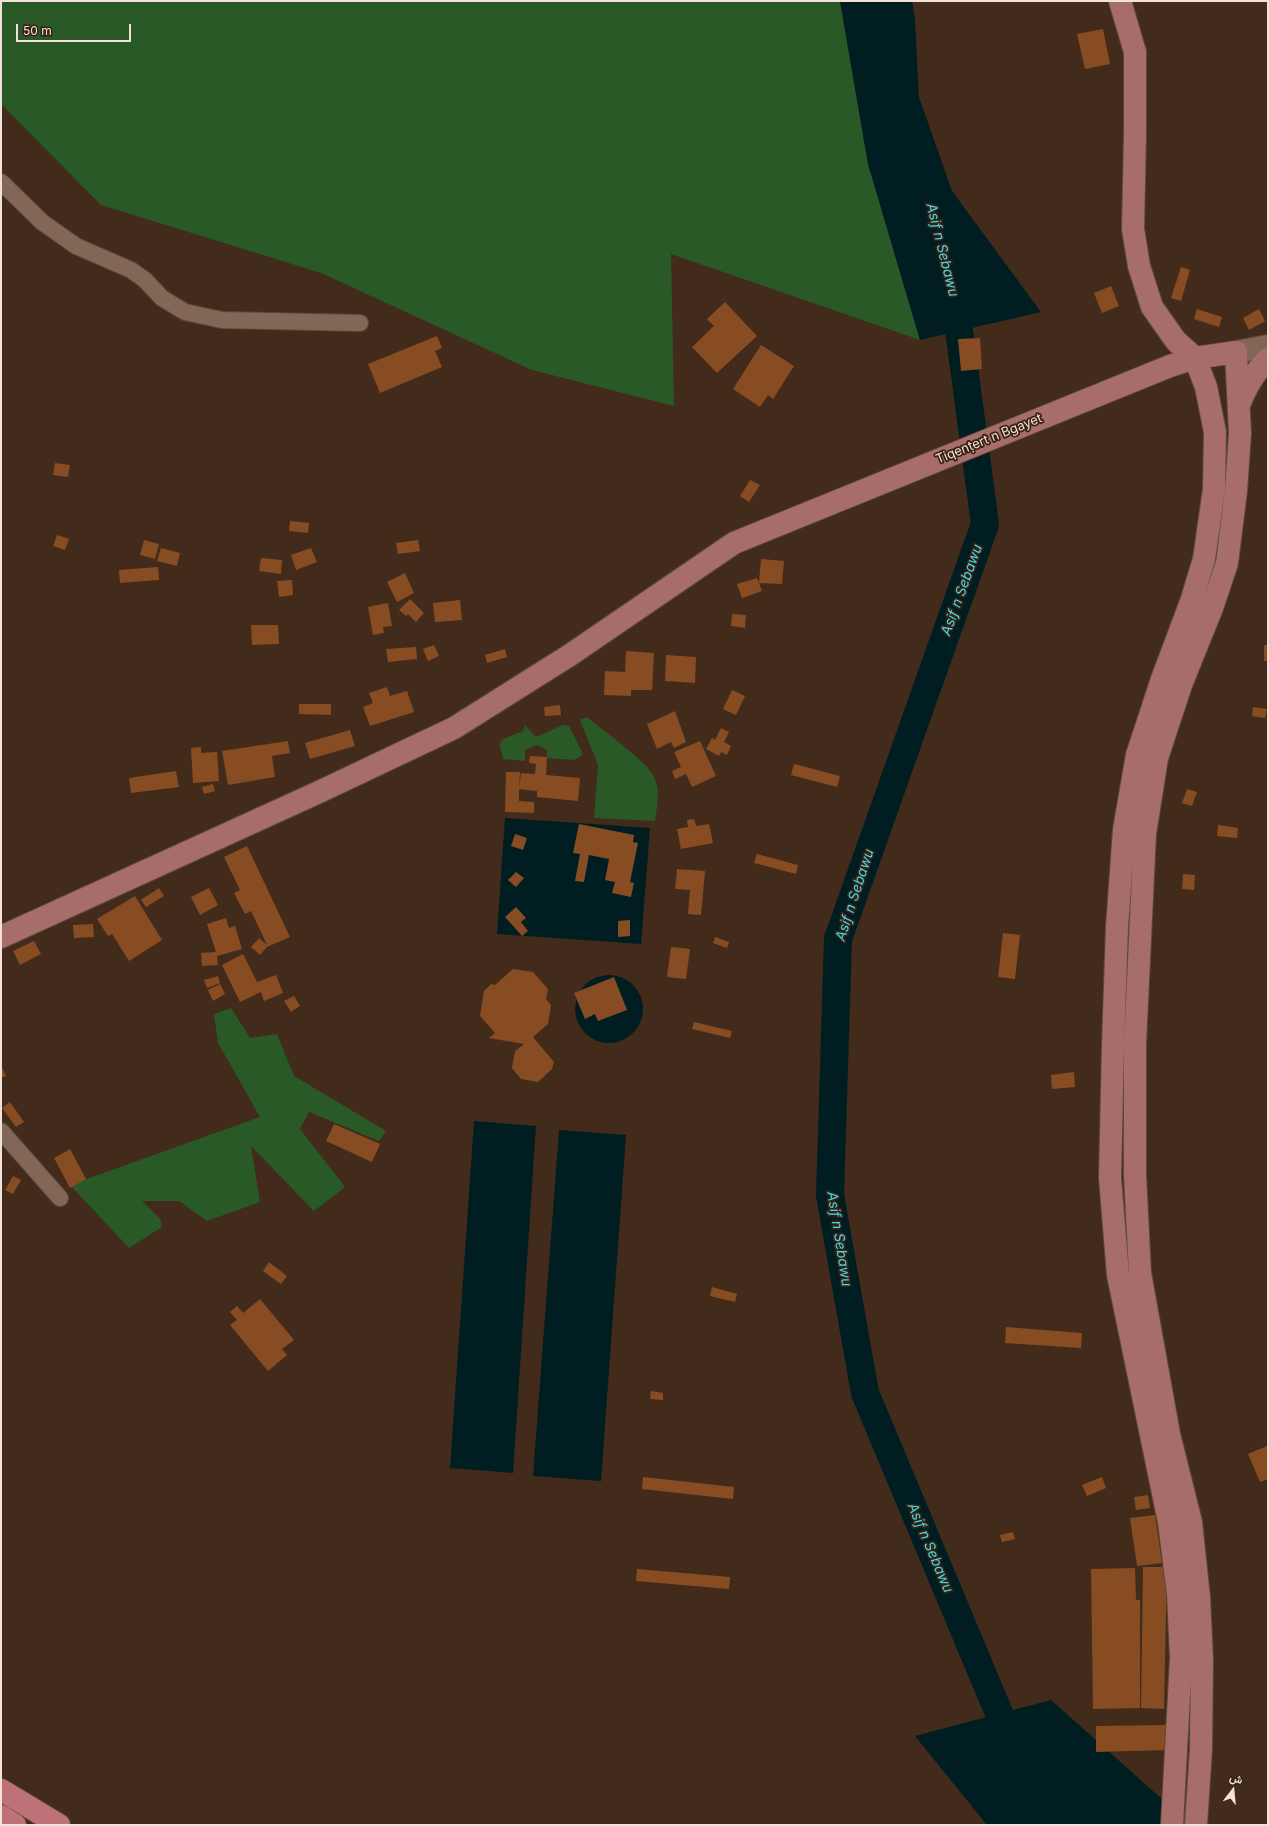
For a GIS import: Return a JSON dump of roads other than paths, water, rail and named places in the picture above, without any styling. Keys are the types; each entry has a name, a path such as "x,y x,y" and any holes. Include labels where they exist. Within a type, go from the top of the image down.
{"highway":[{"path":"1,1790 59,1825"},
{"path":"1,1816 15,1825"}],"main road":[{"path":"1120,1 1134,52 1136,134 1134,229 1138,266 1152,307 1176,341 1195,358 1206,387 1215,432 1214,489 1204,559 1192,599 1162,679 1137,755 1124,830 1117,927 1110,1178 1118,1275 1169,1522 1178,1594 1181,1658 1172,1825"},
{"path":"1197,1816 1201,1749 1202,1660 1199,1597 1191,1522 1169,1434 1140,1273 1135,1175 1135,1044 1145,834 1156,766 1180,685 1212,608 1227,562 1236,491 1240,433 1236,352 1268,346"},
{"name":"Tiqenṭert n Bgayet","path":"1,937 319,792 454,728 570,655 734,543 1170,366 1195,358 1236,352"},
{"path":"1239,406 1247,385 1260,366 1268,359"}],"street":[{"path":"1,182 42,222 76,246 131,270 145,280 162,298 185,312 222,320 360,323"},
{"path":"1,1131 60,1198"}],"water":[{"path":"840,1 912,1 915,20 919,97 952,191 1041,312 920,340 868,164"},
{"path":"505,818 650,828 641,944 497,934"},
{"path":"609,975 622,978 633,985 640,996 643,1009 640,1022 633,1033 622,1040 609,1043 596,1040 585,1033 578,1022 575,1009 578,996 585,985 596,978"},
{"path":"474,1121 536,1126 513,1473 450,1468"},
{"path":"559,1130 626,1135 601,1481 533,1476"},
{"path":"1051,1700 1191,1825 987,1825 915,1736"}],"waterway":[{"name":"Asif n Sebawu","path":"954,293 985,524 838,939 830,1195 865,1393 1014,1749"}]}
